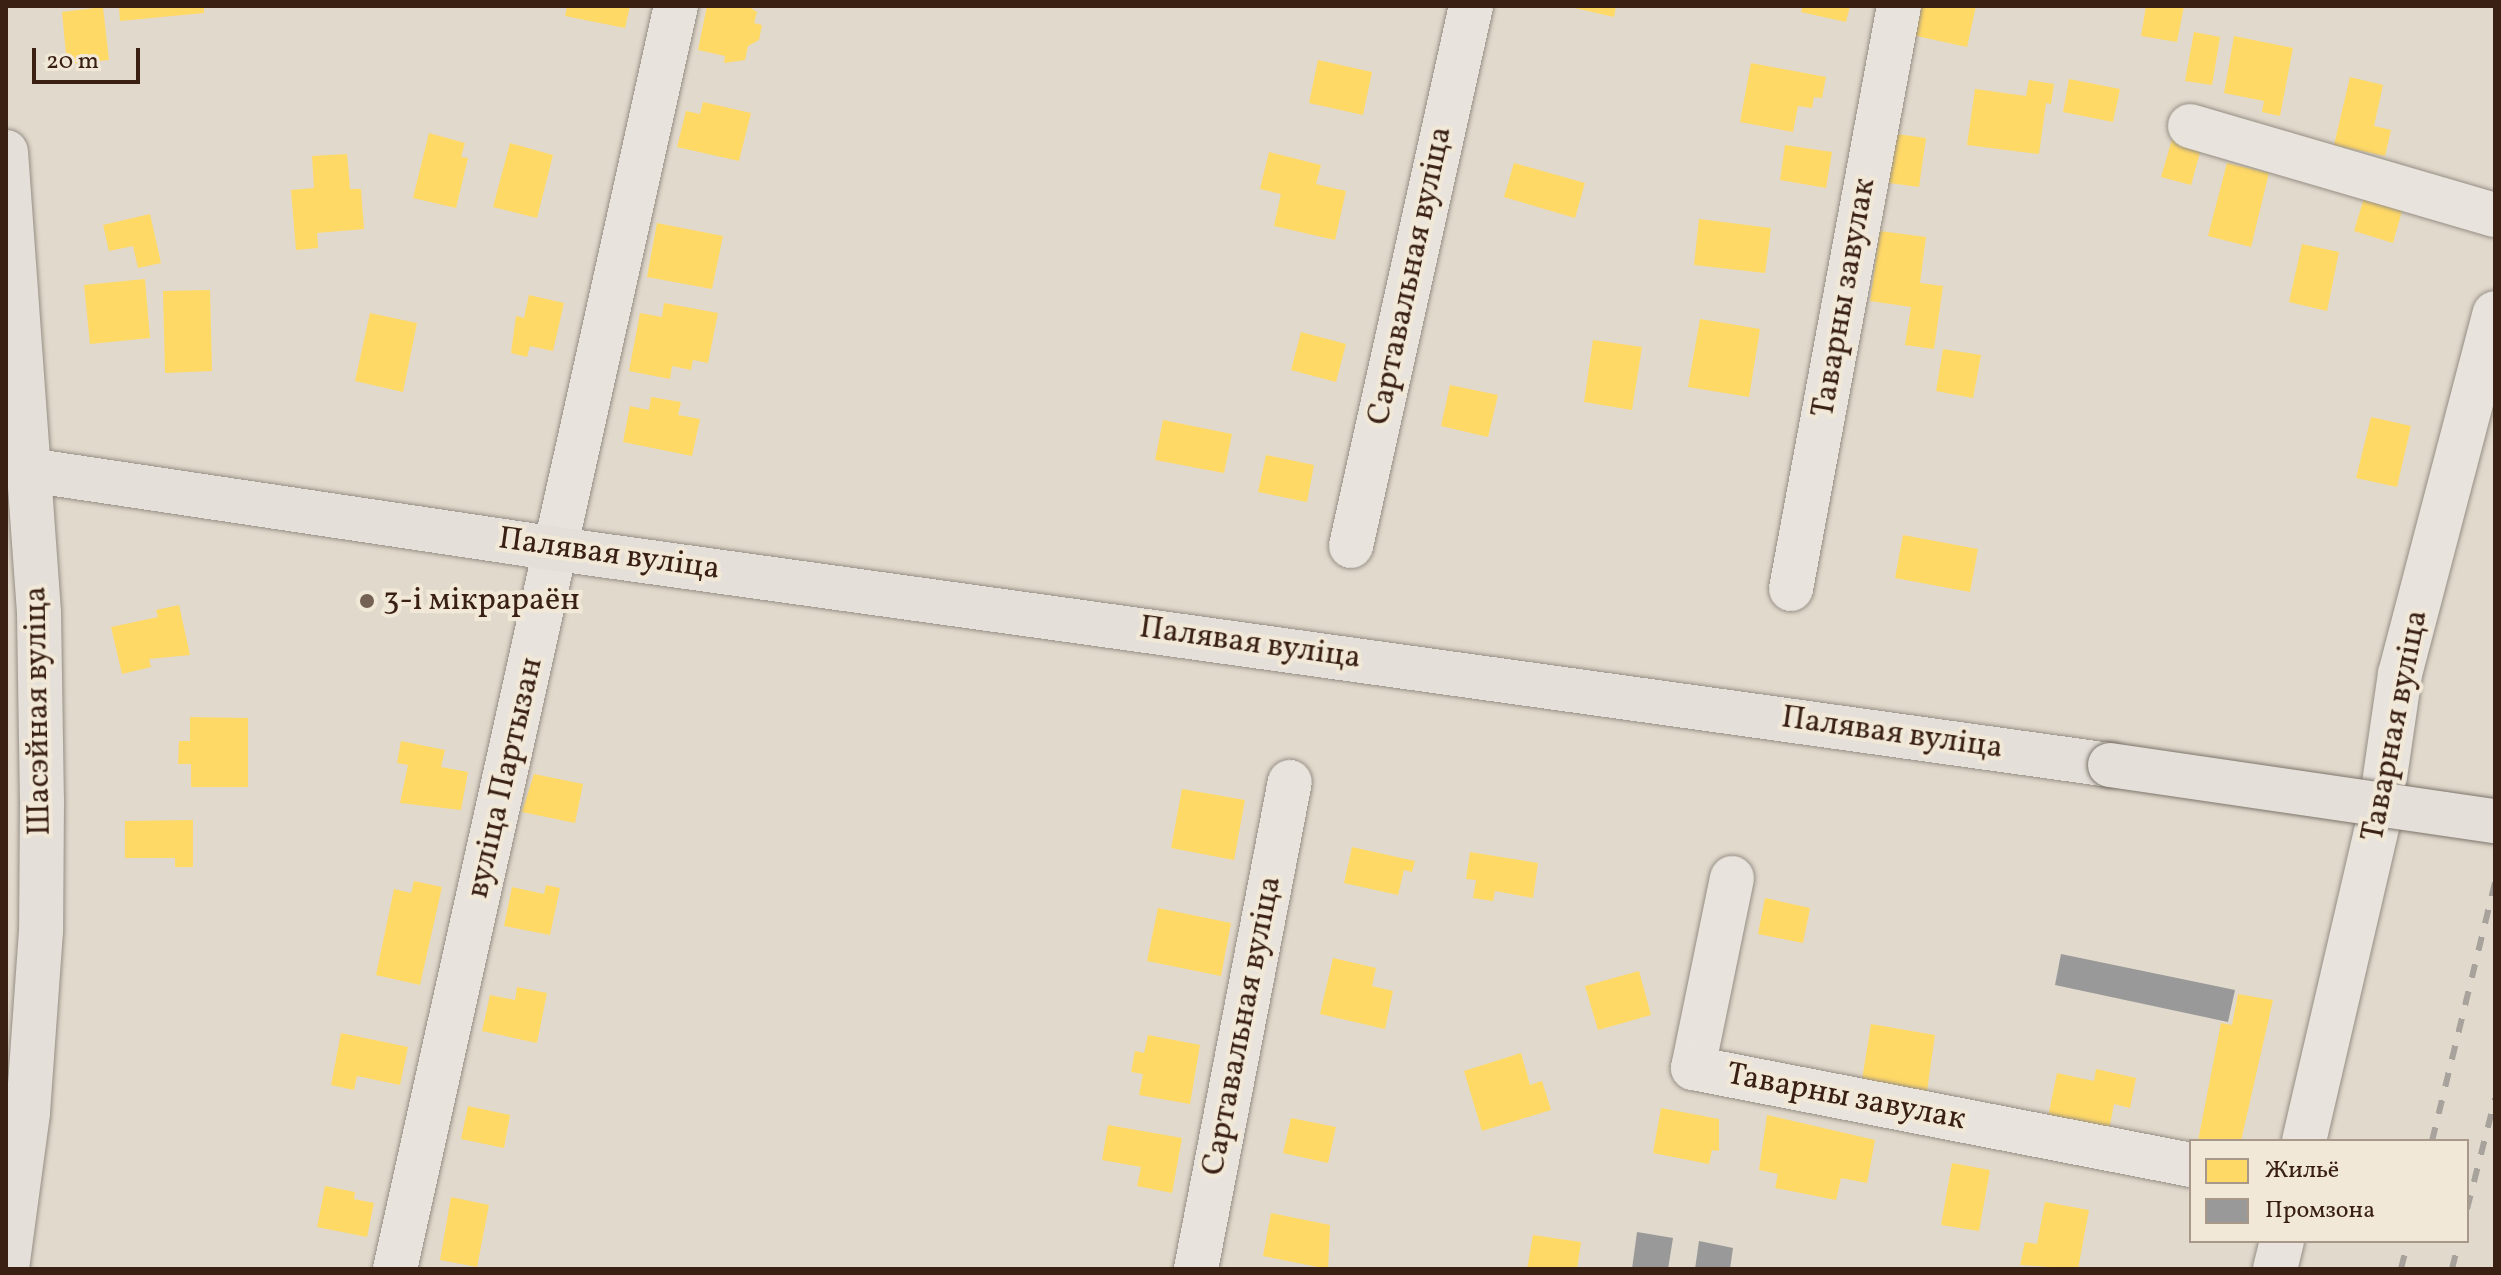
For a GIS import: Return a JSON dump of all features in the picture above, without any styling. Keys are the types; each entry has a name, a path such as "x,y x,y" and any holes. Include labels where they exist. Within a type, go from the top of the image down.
{"main road":[{"name":"Шасэйная вуліца","path":"6,152 17,468 39,613 42,801 19,1044 7,1269"},
{"name":"Палявая вуліца","path":"17,468 557,549 2495,821"}],"street":[{"name":"вуліца Партызан","path":"395,1269 676,6"},
{"name":"Сартавальная вуліца","path":"1351,546 1471,6"},
{"name":"Таварны завулак","path":"1791,589 1899,6"},
{"path":"2190,126 2495,215"},
{"name":"Таварная вуліца","path":"2304,1139 2379,818 2400,674 2495,313"},
{"name":"Сартавальная вуліца","path":"1196,1269 1290,782"},
{"name":"Таварны завулак","path":"1732,878 1693,1068 2189,1165"},
{"path":"2275,1269 2282,1243"}],"building: Жильё":[{"path":"119,6 204,6 204,13 120,21"},
{"path":"567,6 630,6 625,28 565,16"},
{"path":"707,6 748,6 757,12 754,23 762,25 759,40 748,46 745,60 724,63 725,56 698,50"},
{"path":"1566,6 1616,6 1614,17"},
{"path":"1803,6 1850,6 1846,22 1801,12"},
{"path":"1918,6 1976,6 1967,47 1912,35"},
{"path":"2146,6 2184,6 2177,42 2141,36"},
{"path":"103,7 109,60 67,64 62,12"},
{"path":"2194,32 2220,37 2212,85 2185,81"},
{"path":"2234,36 2293,48 2280,116 2262,112 2264,101 2224,93"},
{"path":"1318,60 1372,72 1363,115 1309,103"},
{"path":"1751,63 1826,77 1822,98 1814,97 1812,108 1798,106 1793,132 1740,122"},
{"path":"2350,77 2383,85 2374,126 2391,130 2385,156 2334,145"},
{"path":"2069,79 2120,89 2113,122 2063,112"},
{"path":"2029,80 2054,84 2051,104 2046,103 2039,154 1967,145 1975,89 2026,96"},
{"path":"703,102 751,113 739,161 677,147 686,111 700,114"},
{"path":"429,133 465,143 461,157 468,158 456,208 413,198"},
{"path":"1889,133 1926,138 1919,187 1882,182"},
{"path":"2173,136 2202,145 2191,185 2161,177"},
{"path":"510,143 553,155 537,218 493,207"},
{"path":"1785,145 1832,152 1826,188 1780,180"},
{"path":"1269,152 1321,165 1316,184 1346,191 1335,240 1274,226 1281,194 1260,189"},
{"path":"347,154 350,189 361,189 364,229 317,233 318,248 296,250 291,190 314,188 312,156"},
{"path":"1514,163 1585,183 1575,218 1504,197"},
{"path":"2227,163 2269,173 2251,247 2208,236"},
{"path":"2367,188 2405,200 2393,243 2354,231"},
{"path":"150,214 161,263 138,268 133,246 109,251 103,225"},
{"path":"1699,219 1771,228 1765,273 1694,265"},
{"path":"657,223 723,236 712,289 647,277"},
{"path":"1880,231 1926,237 1920,283 1943,286 1934,349 1905,345 1911,307 1870,301"},
{"path":"2302,244 2339,252 2327,311 2289,302"},
{"path":"145,279 150,338 90,344 84,285"},
{"path":"210,290 212,371 165,373 163,291"},
{"path":"529,295 564,303 553,351 530,346 527,357 511,353 516,316 524,318"},
{"path":"664,303 718,313 708,363 693,360 691,370 672,366 670,379 629,371 640,313 662,317"},
{"path":"370,313 417,323 403,392 355,381"},
{"path":"1700,319 1760,329 1749,397 1688,387"},
{"path":"1301,332 1346,344 1336,382 1291,370"},
{"path":"1593,340 1642,347 1632,410 1584,402"},
{"path":"1943,349 1981,355 1973,398 1936,391"},
{"path":"1450,385 1498,395 1488,437 1441,426"},
{"path":"651,397 681,402 678,415 700,419 692,456 623,442 630,406 649,410"},
{"path":"2371,417 2411,426 2397,487 2356,478"},
{"path":"1163,420 1232,434 1224,473 1155,460"},
{"path":"1266,455 1314,465 1307,502 1258,492"},
{"path":"1903,535 1978,549 1970,592 1895,578"},
{"path":"179,605 190,655 149,659 151,667 122,674 111,627 158,617 156,610"},
{"path":"190,717 248,718 248,787 191,787 191,764 178,764 179,741 190,741"},
{"path":"401,741 445,750 441,767 468,772 461,810 400,803 408,765 397,763"},
{"path":"534,774 583,784 575,823 522,812"},
{"path":"1182,789 1245,800 1234,860 1171,848"},
{"path":"193,820 193,867 175,867 175,858 125,858 125,821"},
{"path":"1352,847 1415,861 1412,872 1404,870 1398,895 1344,883"},
{"path":"1470,852 1538,863 1533,898 1495,891 1493,901 1473,898 1476,880 1466,879"},
{"path":"414,881 442,887 420,985 376,975 394,889 411,893"},
{"path":"546,885 560,888 550,935 504,926 512,887 544,894"},
{"path":"1765,898 1810,908 1803,943 1758,934"},
{"path":"1158,908 1231,923 1221,976 1147,961"},
{"path":"1333,958 1376,968 1372,986 1393,991 1385,1029 1320,1014"},
{"path":"1639,971 1651,1015 1598,1030 1585,986"},
{"path":"517,987 547,993 537,1043 482,1031 490,995 515,1000"},
{"path":"2238,994 2273,1000 2241,1139 2198,1139 2221,1023 2232,1025"},
{"path":"1871,1024 1935,1035 1927,1091 1862,1080"},
{"path":"341,1033 408,1047 400,1085 357,1076 354,1090 331,1085"},
{"path":"1148,1035 1200,1045 1190,1104 1139,1095 1143,1074 1131,1072 1135,1051 1144,1053"},
{"path":"1521,1053 1530,1085 1542,1081 1551,1110 1482,1131 1464,1071"},
{"path":"2096,1069 2136,1078 2130,1108 2114,1104 2109,1130 2048,1117 2057,1073 2094,1081"},
{"path":"468,1106 510,1115 504,1148 461,1139"},
{"path":"1661,1108 1719,1119 1719,1151 1712,1150 1709,1164 1653,1153"},
{"path":"1767,1115 1875,1140 1867,1183 1841,1178 1836,1200 1775,1188 1778,1174 1759,1170"},
{"path":"1291,1118 1336,1127 1328,1163 1283,1153"},
{"path":"1108,1125 1182,1138 1172,1193 1137,1186 1141,1167 1102,1160"},
{"path":"1952,1163 1990,1170 1979,1231 1941,1225"},
{"path":"325,1186 355,1192 354,1199 374,1203 367,1237 317,1227"},
{"path":"451,1197 489,1205 477,1267 440,1260"},
{"path":"2045,1202 2089,1210 2078,1269 2020,1265 2025,1242 2037,1244"},
{"path":"1271,1213 1330,1225 1328,1269 1263,1256"},
{"path":"1533,1235 1581,1242 1577,1269 1527,1269"}],"building: Промзона":[{"path":"2061,954 2235,990 2228,1022 2055,985"},
{"path":"1637,1232 1673,1238 1668,1269 1632,1269"},
{"path":"1699,1241 1733,1248 1730,1269 1695,1269"}],"railway":[{"path":"2432,1139 2495,883"},
{"path":"2469,1201 2495,1099"},
{"path":"2401,1269 2408,1243"},
{"path":"2452,1269 2458,1243"}],"place":[{"name":"3-і мікрараён","path":"367,601"}]}
